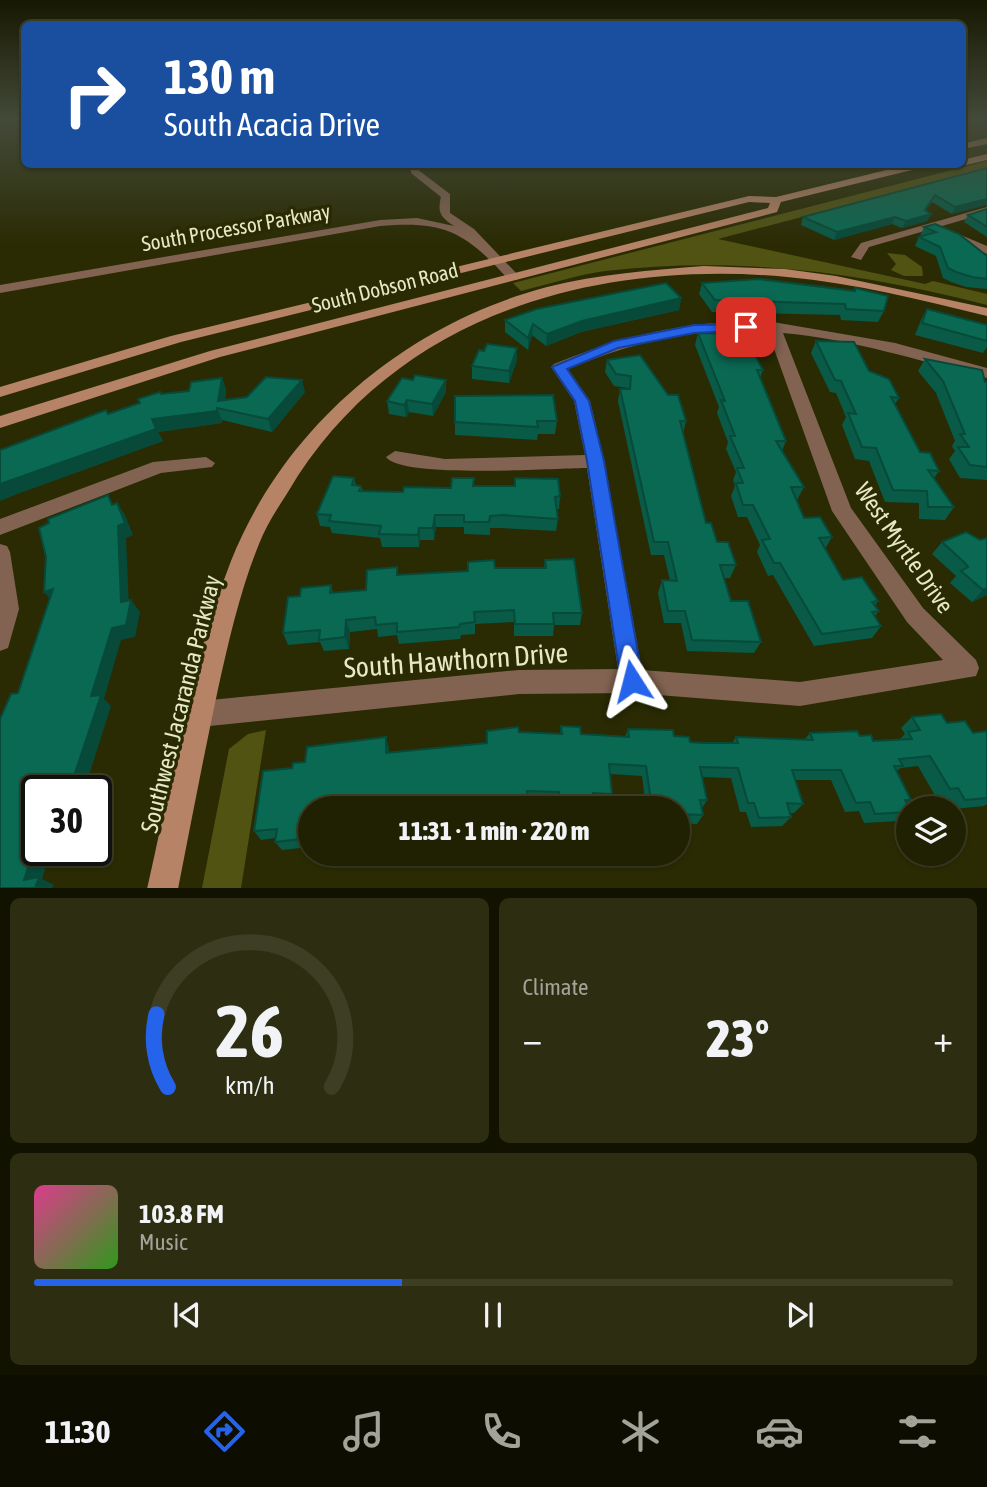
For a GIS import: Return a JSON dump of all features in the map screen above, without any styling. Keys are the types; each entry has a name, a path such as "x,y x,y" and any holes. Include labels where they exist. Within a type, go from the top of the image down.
{"main road":[{"name":"South Dobson Road","path":"0,393 176,339 749,199 776,200 909,168"},
{"name":"South Dobson Road","path":"0,422 152,372 773,210 776,200"},
{"name":"Southwest Jacaranda Parkway","path":"162,888 200,714 241,565 256,528 293,464 322,427 355,392 446,330 489,310 555,289 610,278 697,270 782,273 848,281 987,312"}],"street":[{"path":"397,221 430,208 432,194 411,168"},
{"path":"411,168 446,196 443,212 465,227 513,277"},
{"path":"857,257 865,245 987,210"},
{"name":"South Processor Parkway","path":"0,289 397,221 442,226 476,241"},
{"path":"932,226 987,250"},
{"path":"632,681 595,461 582,401 559,367 614,345 694,329 773,327 848,335 987,373"},
{"name":"West Myrtle Drive","path":"773,327 842,510 915,615 968,668"},
{"path":"395,457 446,465 595,461"},
{"path":"0,527 159,467 206,463"},
{"path":"0,552 8,609 0,640"},
{"name":"South Hawthorn Drive","path":"200,714 519,682 632,681 800,694 968,668"}],"shaded area":[{"path":"987,162 987,168 718,239 925,284 933,281 987,294 987,305 939,293 844,276 751,266 703,265 605,271 521,291 513,283 966,168"},
{"path":"887,253 905,255 922,267 923,276 904,276 891,270 896,264"},
{"path":"266,730 241,888 202,888 229,749 248,734"}],"building":[{"path":"987,168 987,199 955,207 935,195 925,210 931,214 906,221 895,217 837,232 803,217"},
{"path":"987,209 987,227 968,215"},
{"path":"935,224 959,234 987,256 987,279 972,277 948,268 940,247 919,237 936,232 924,227"},
{"path":"759,279 855,291 855,288 888,296 884,311 846,309 845,304 715,300 702,283"},
{"path":"666,283 681,298 582,321 547,334 533,324 528,338 505,320 537,309"},
{"path":"927,309 987,325 987,341 922,323"},
{"path":"698,333 739,334 744,344 749,344 763,370 757,370 786,441 776,441 804,487 791,487 804,518 820,517 832,537 819,538 843,580 862,577 878,601 872,602 879,611 872,612 881,626 822,634 780,563 774,563 762,540 770,539 753,505 743,505 736,483 743,483 737,468 744,468 730,436 735,436 721,400 725,401"},
{"path":"816,341 854,342 869,371 889,379 899,398 891,397 920,452 930,453 939,471 928,470 954,507 928,507 927,491 893,490 876,448 862,447 848,413 856,414 841,381 835,380"},
{"path":"487,344 517,348 509,371 472,366 479,350 484,351"},
{"path":"640,355 668,395 678,395 686,421 680,421 706,523 711,523 717,542 728,542 736,565 720,565 731,601 748,601 761,642 692,640 685,611 668,611 662,580 677,581 668,542 654,542 620,389 630,389 631,376 616,374 607,360"},
{"path":"925,359 982,370 987,382 987,467 970,465 958,447 969,447 960,434 965,434 943,381"},
{"path":"415,375 446,380 432,404 407,400 404,405 387,401 402,378 413,380"},
{"path":"266,377 302,380 268,419 217,408 217,411 152,419 156,429 0,484 0,450 106,410 108,414 140,403 138,399 160,392 189,391 191,382 222,378 218,401 247,397"},
{"path":"553,395 557,421 537,421 538,427 455,422 455,396"},
{"path":"333,476 354,478 352,485 361,486 359,491 403,492 404,487 451,488 452,478 474,478 473,486 515,486 515,478 558,479 560,496 555,497 558,519 502,515 490,516 489,522 464,522 464,515 435,515 433,528 419,528 418,535 379,534 381,526 329,521 331,515 317,514"},
{"path":"108,495 112,505 117,503 125,523 118,526 121,602 131,600 126,625 112,628 91,696 101,695 74,775 21,775 21,866 29,866 24,880 39,877 35,888 0,888 0,719 11,694 18,693 53,589 44,592 46,557 39,528 49,523 48,519"},
{"path":"966,532 980,540 987,538 987,588 983,590 961,571 968,567 942,542"},
{"path":"574,559 582,613 553,613 554,624 515,624 514,610 474,612 475,622 460,624 459,627 397,632 397,623 376,625 375,617 346,620 345,637 319,640 320,630 283,633 288,597 300,596 301,588 331,585 330,593 366,590 367,570 397,567 397,575 468,571 468,562 494,560 495,568 546,568 545,560"},
{"path":"941,714 947,723 965,721 973,733 987,731 987,798 966,800 966,796 963,796 958,788 950,789 930,756 899,759 903,766 894,766 909,796 896,796 896,813 875,814 870,802 856,803 841,770 792,770 803,804 787,803 791,817 759,818 754,803 748,803 738,768 700,767 707,800 700,800 703,815 690,814 690,796 650,796 646,766 609,764 612,794 559,796 559,792 527,791 528,796 298,796 298,839 275,842 277,829 254,831 263,771 292,768 293,763 305,762 307,747 386,737 386,753 487,743 487,731 518,727 519,732 562,734 561,726 580,727 581,734 629,737 628,729 673,730 674,736 689,737 690,742 704,743 738,743 736,737 813,740 810,733 857,731 860,736 871,735 873,741 912,739 908,732 920,730 912,717"}],"route":[{"path":"632,681 595,461 582,401 559,367 614,345 694,329 746,327"}]}
